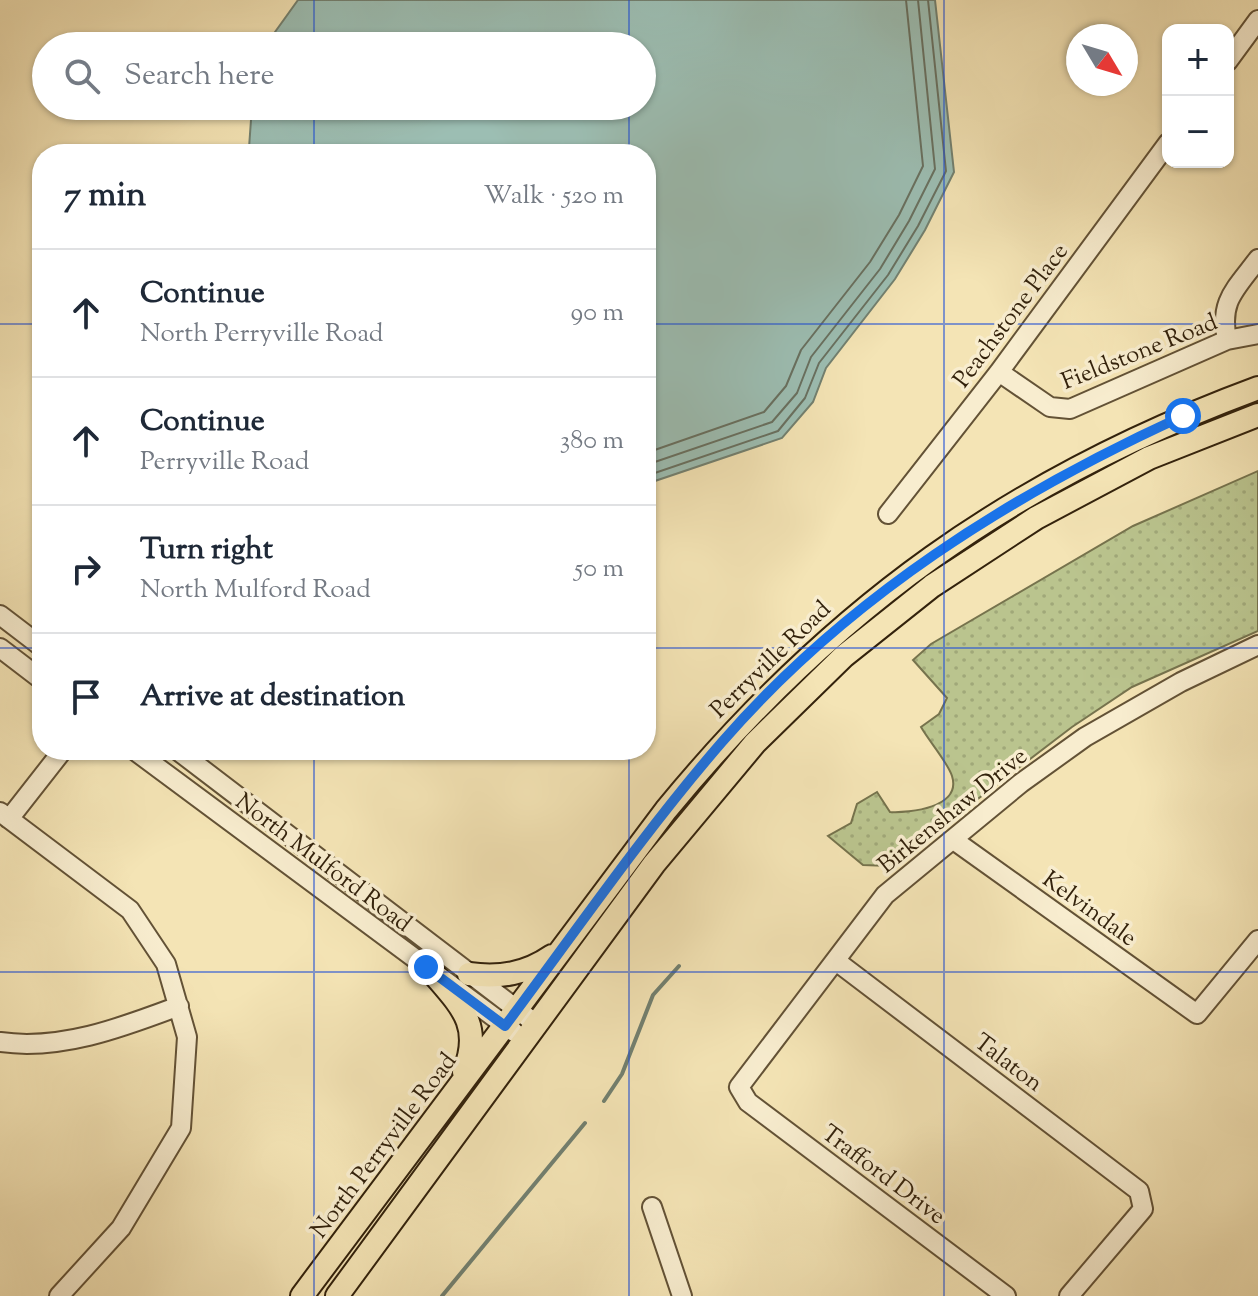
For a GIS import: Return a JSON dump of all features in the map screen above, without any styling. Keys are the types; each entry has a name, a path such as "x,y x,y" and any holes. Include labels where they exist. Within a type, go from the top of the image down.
{"main road":[{"name":"Perryville Road","path":"511,1018 723,740 787,675 854,615 909,572 1029,492 1183,416 1258,388"},
{"name":"Perryville Road","path":"530,1032 654,864 755,743 844,656 932,586 1036,518 1149,458 1258,415"},
{"path":"469,974 512,974 536,967 562,948"},
{"path":"432,972 470,1023 473,1040 458,1088"},
{"name":"North Perryville Road","path":"302,1296 511,1018"},
{"name":"North Perryville Road","path":"337,1296 530,1032"}],"street":[{"path":"1234,53 1258,20"},
{"name":"Peachstone Place","path":"888,514 999,372 1162,151"},
{"path":"1227,340 1223,318 1226,303 1258,259"},
{"name":"Fieldstone Road","path":"999,372 1050,407 1070,409 1227,340 1258,334"},
{"path":"0,615 32,639"},
{"name":"Birkenshaw Drive","path":"739,1087 885,895 955,841 1021,783 1085,737 1181,682 1258,645"},
{"path":"0,648 32,672"},
{"path":"54,760 4,816 130,910 166,964 187,1037 181,1128 121,1228 59,1296"},
{"name":"North Mulford Road","path":"147,760 432,972 530,1032"},
{"name":"North Mulford Road","path":"190,760 469,974 511,1018"},
{"name":"Kelvindale","path":"955,841 1197,1014 1258,940"},
{"name":"Talaton","path":"836,961 1139,1191 1143,1209 1069,1296"},
{"path":"0,1042 30,1047 118,1029 179,1006"},
{"name":"Trafford Drive","path":"739,1087 748,1102 1006,1296"},
{"path":"652,1207 682,1296"}],"green space":[{"path":"1258,471 1258,631 1132,687 1072,727 890,866 863,865 828,836 851,823 857,804 877,792 890,812 932,806 949,795 953,787 950,771 921,727 939,714 947,698 913,660 931,644 1133,526"}],"water":[{"path":"298,0 935,0 954,172 925,230 895,279 826,368 813,402 782,438 656,481 656,144 249,144 251,120 656,120 656,32 275,32"}],"waterway":[{"path":"604,1101 622,1074 653,995 679,966"},
{"path":"442,1296 585,1123"}],"route":[{"path":"426,967 505,1026 666,810 723,740 787,675 854,615 971,528 1099,454 1183,416"}]}
